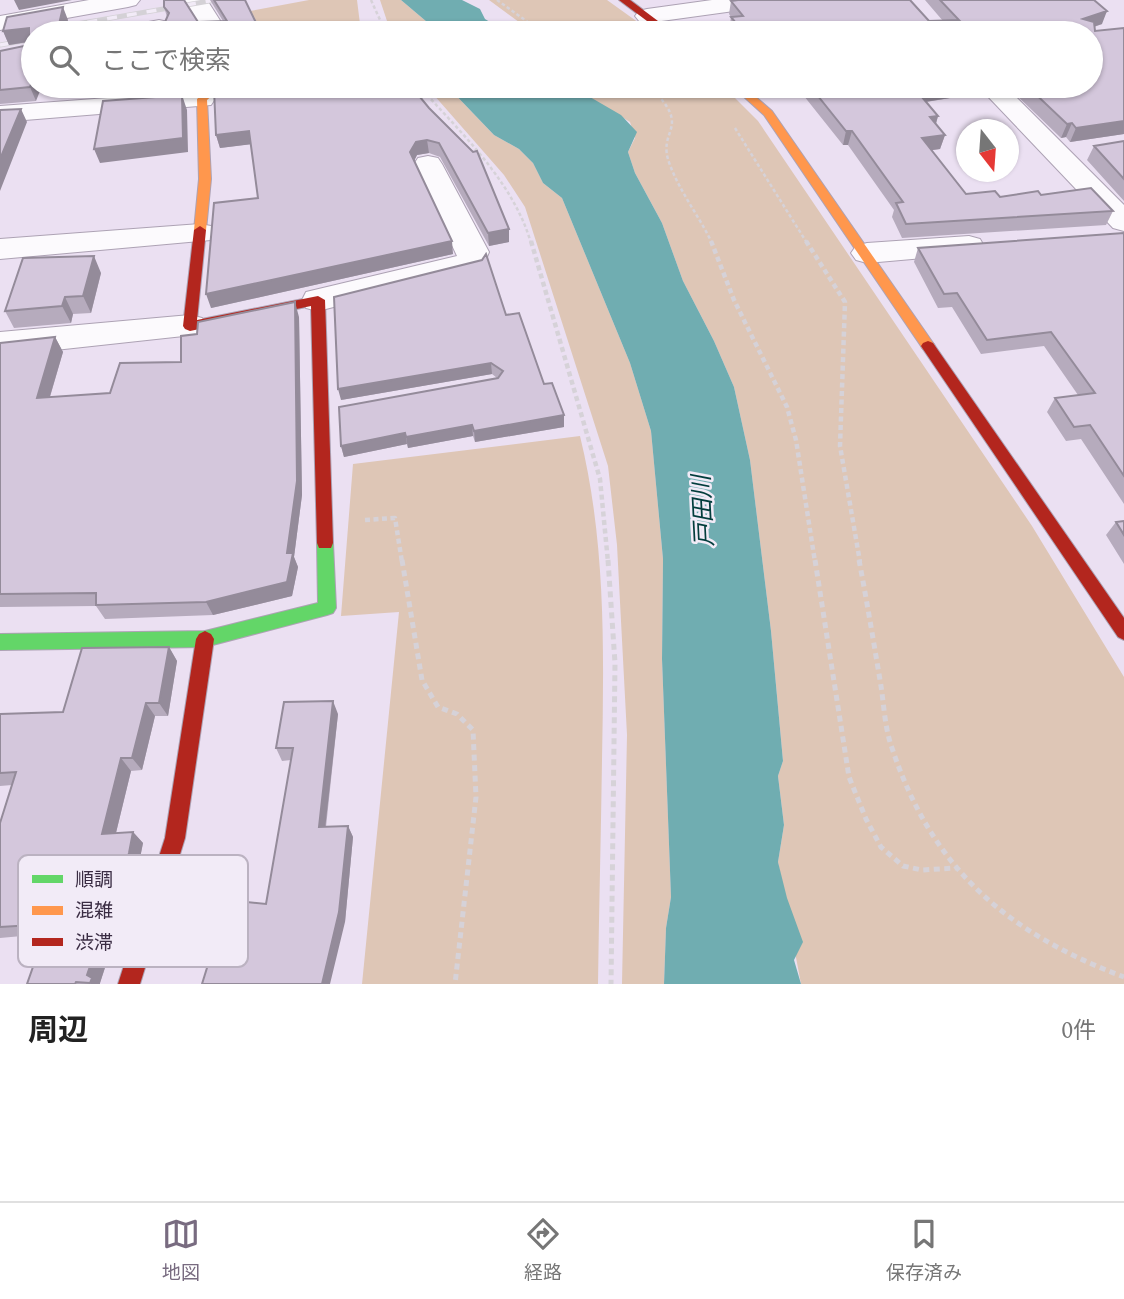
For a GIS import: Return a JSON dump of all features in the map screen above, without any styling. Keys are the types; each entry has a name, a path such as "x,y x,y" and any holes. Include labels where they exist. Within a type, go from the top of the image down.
{"street":[{"path":"0,23 128,0"},
{"path":"195,0 208,21"},
{"path":"624,0 653,21"},
{"path":"647,16 763,0"},
{"path":"0,114 153,98"},
{"path":"190,326 211,98"},
{"path":"751,98 768,113 867,253 1124,632"},
{"path":"1006,98 1071,152 1124,222"},
{"path":"0,344 190,326 317,300 471,262 473,252 428,164"},
{"path":"0,248 200,233"},
{"path":"867,253 1002,244"},
{"path":"0,642 205,639 327,608 317,300"},
{"path":"170,855 175,838 205,639"},
{"path":"129,984 134,967"}],"path":[{"path":"371,0 381,21"},
{"path":"497,0 526,21"},
{"path":"429,98 487,164 518,207 529,235 600,479 615,663 611,984"},
{"path":"662,98 669,104 674,123 667,157 718,255 728,287 780,390 796,440 849,777 885,854 898,864 918,870 957,868"},
{"path":"706,98 714,105"},
{"path":"729,118 845,302 840,446 891,746 912,800 942,853 1021,927 1073,958 1124,977"},
{"path":"324,523 394,518 422,680 438,707 457,714 474,730 476,797 455,984"}],"shaded area":[{"path":"309,0 357,0 360,21 255,21 250,11"},
{"path":"380,0 401,0 426,21 387,21"},
{"path":"489,0 607,0 636,21 518,21"},
{"path":"437,98 459,98 494,135 519,149 533,163 543,183 562,198 630,363 651,431 663,559 662,659 671,897 666,928 664,984 622,984 627,735 617,545 608,466 525,207 504,175"},
{"path":"591,98 735,98 758,121 1032,526 1124,677 1124,984 801,984 778,862 784,825 778,776 783,761 771,631 750,460 734,387 683,281 662,223 635,173 628,152 635,138 630,122"},
{"path":"580,436 595,516 602,597 603,719 598,984 362,984 399,612 341,616 353,464"}],"water":[{"path":"401,0 462,0 480,9 488,21 426,21"},
{"name":"戸田川","path":"459,98 592,98 621,115 637,132 628,152 635,173 662,223 683,281 734,387 750,460 771,631 783,761 778,776 784,825 778,862 787,898 803,942 794,960 801,984 664,984 666,928 671,897 662,659 663,559 651,431 630,363 562,198 543,183 533,163 519,149 494,135"}],"building":[{"path":"164,0 184,0 197,21 165,21 169,13 164,7"},
{"path":"214,0 245,0 255,21 227,21"},
{"path":"910,0 929,21 734,21 731,17 743,16 731,1"},
{"path":"940,0 1094,0 1107,11 1083,19 1090,21 929,21 959,20"},
{"path":"63,7 60,21 21,21 21,29 3,31 7,17"},
{"path":"1124,28 1124,121 1076,128 1072,123 1067,124 1040,98 1103,98 1103,30"},
{"path":"21,47 21,88 0,90 0,51"},
{"path":"182,98 183,138 94,149 103,101"},
{"path":"214,98 421,98 473,152 477,151 509,229 488,233 439,143 427,140 416,142 410,152 452,241 206,294 214,203 258,198 249,131 216,135"},
{"path":"820,98 923,98 938,116 930,117 945,135 922,138 966,194 995,191 1000,197 1038,191 1041,195 1091,188 1113,211 906,224 896,203 903,202 852,131 846,131"},
{"path":"21,109 0,159 0,110"},
{"path":"1124,141 1124,179 1094,146"},
{"path":"1124,233 1124,476 1090,425 1074,427 1055,398 1095,393 1051,332 987,340 957,293 944,294 918,248"},
{"path":"486,254 506,315 519,313 544,384 552,383 564,415 474,431 472,425 406,437 405,433 341,446 339,407 498,378 503,371 491,363 338,389 334,297 482,260"},
{"path":"94,256 83,296 65,297 62,306 5,311 23,258"},
{"path":"295,302 297,481 287,553 293,553 287,582 206,602 96,605 96,593 0,594 0,343 55,337 37,398 110,393 120,363 181,362 181,336 197,334 198,322"},
{"path":"1124,521 1124,535 1116,522"},
{"path":"169,647 159,703 146,703 132,758 121,758 102,834 133,832 129,853 18,855 18,926 0,927 0,823 16,772 0,773 0,714 63,712 82,648"},
{"path":"333,701 319,827 348,826 339,912 322,984 202,984 207,967 248,967 248,902 266,904 293,748 276,748 284,702"},
{"path":"33,967 90,967 87,975 92,978 90,983 27,984"}],"railway":[{"path":"94,21 215,0"},
{"path":"0,45 21,41"}],"traffic: fast":[{"path":"0,642 205,639 327,608 325,543"}],"traffic: slow":[{"path":"200,230 205,179 203,98"},
{"path":"751,98 768,113 928,346"}],"traffic: jam":[{"path":"624,0 653,21"},
{"path":"200,230 190,326 318,300 325,543"},
{"path":"928,346 1124,632"},
{"path":"170,855 175,838 205,639"},
{"path":"129,984 134,967"}]}
